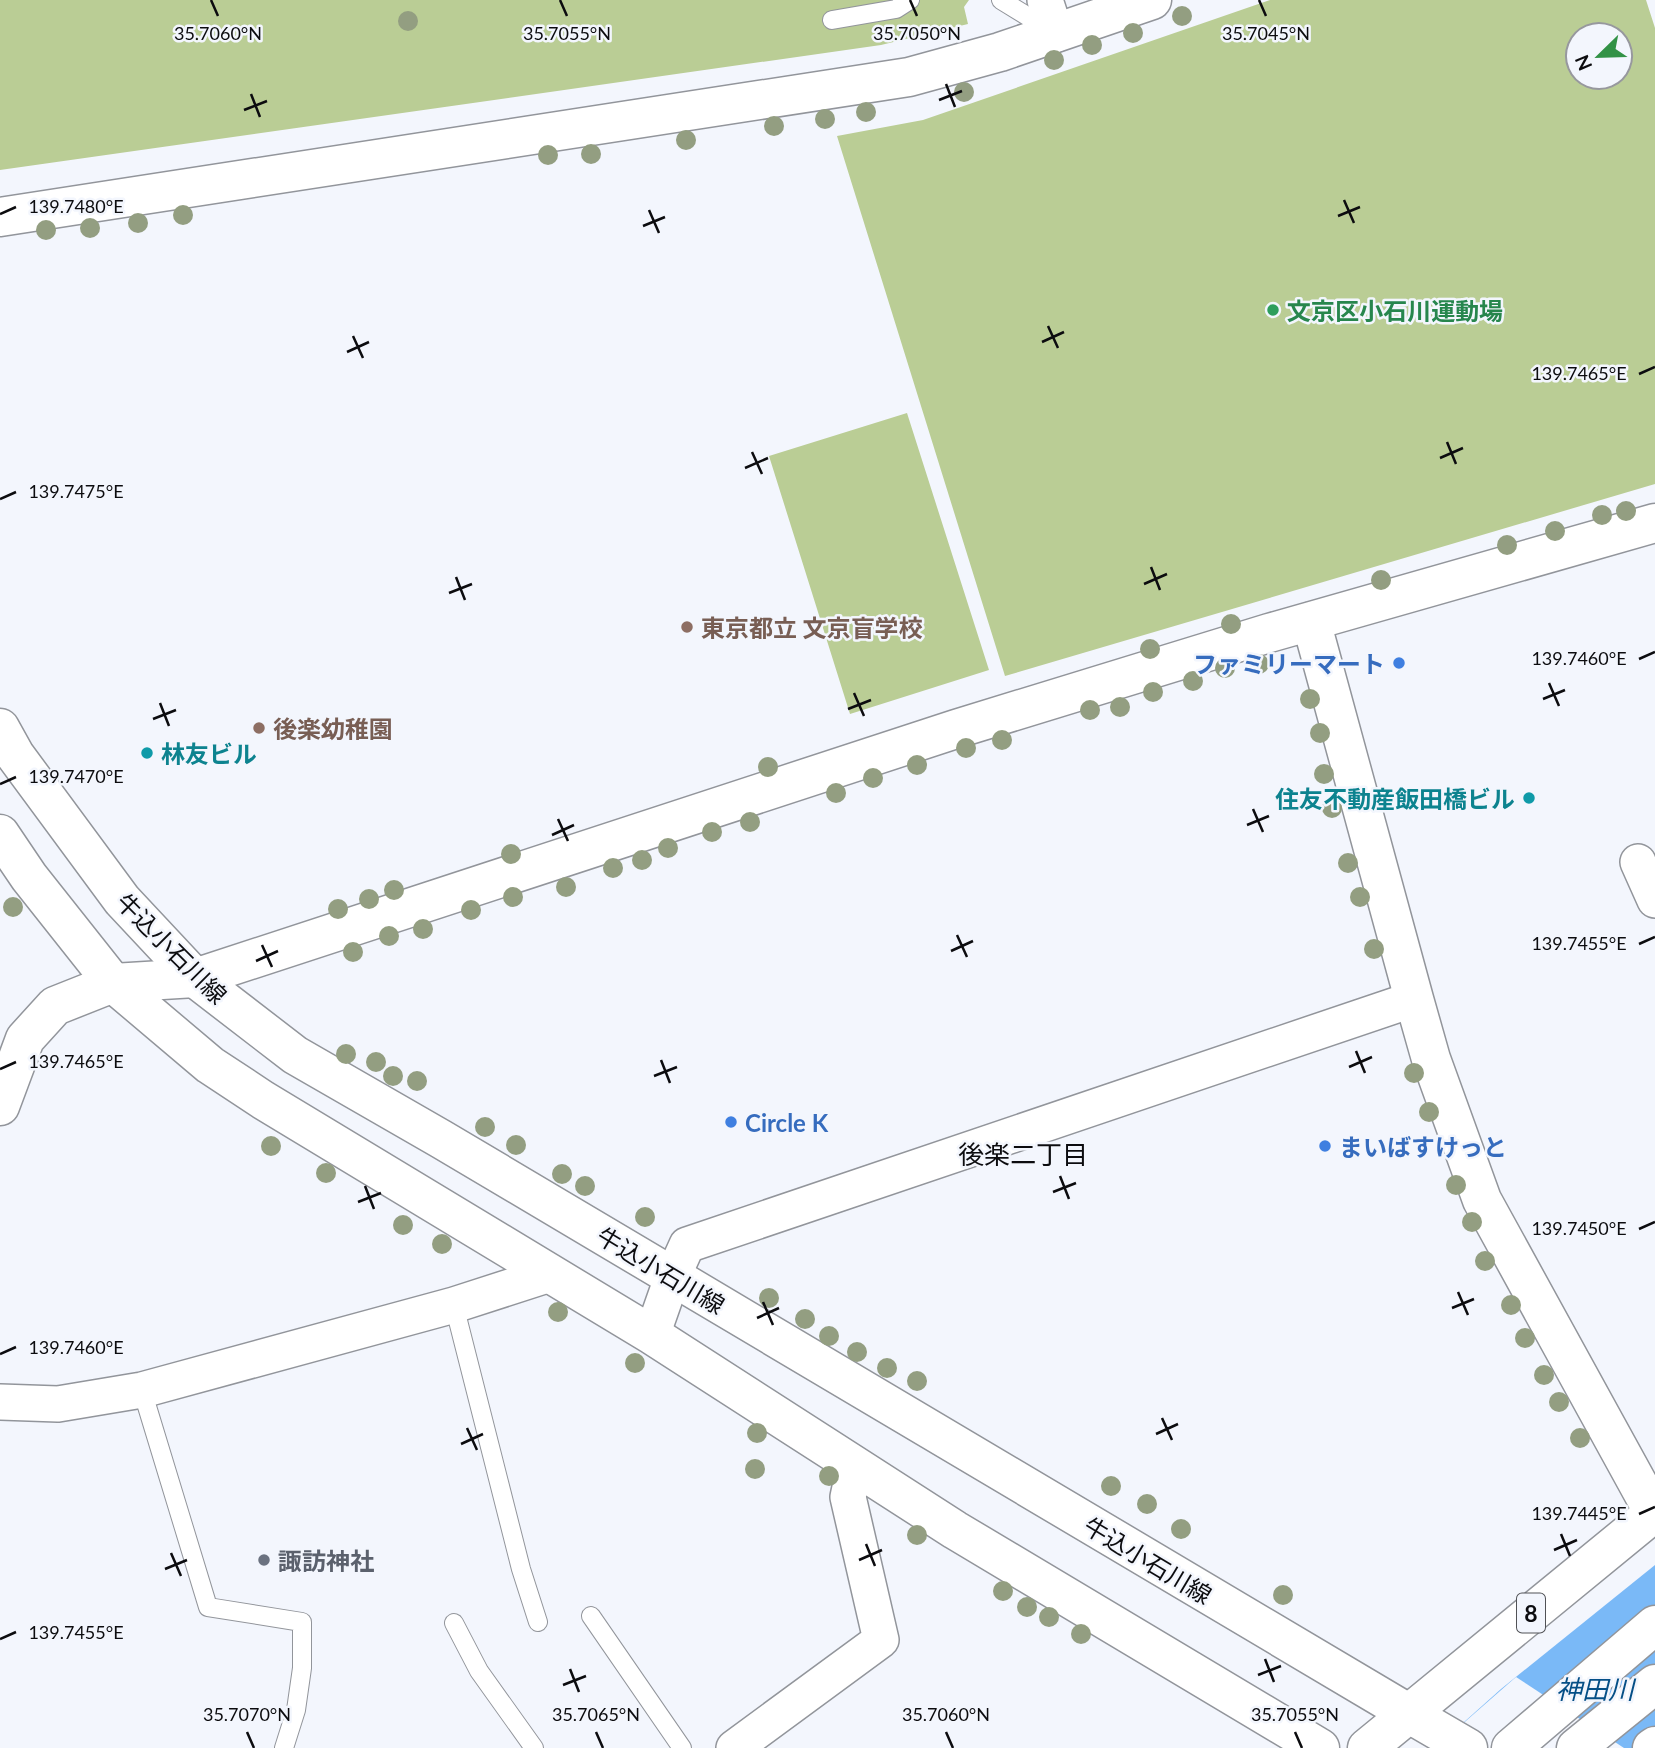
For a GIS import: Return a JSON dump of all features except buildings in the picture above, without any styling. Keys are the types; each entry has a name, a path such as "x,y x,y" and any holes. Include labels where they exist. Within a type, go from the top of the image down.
{"main road":[{"path":"0,217 909,77 1050,17 1152,0"},
{"path":"0,1106 25,1039 55,1006 113,983 195,978 930,738 1311,621 1655,523"},
{"path":"1311,621 1431,1059 1482,1200 1655,1513"},
{"name":"牛込小石川線","path":"0,728 30,776 122,900 195,978 264,1032 324,1073 441,1139 1455,1740"},
{"path":"0,834 37,887 113,983 211,1065 652,1335 955,1530 1320,1748"},
{"name":"8","path":"1367,1748 1655,1513"},
{"path":"1511,1748 1655,1625"},
{"path":"1576,1748 1655,1684"}],"street":[{"path":"1638,862 1655,900"},
{"path":"652,1335 687,1245 1414,999"},
{"path":"0,1402 58,1404 142,1390 454,1305 550,1274"},
{"path":"734,1748 881,1640 848,1497 852,1478 859,1469"}],"lane":[{"path":"832,20 896,9 910,0"},
{"path":"1001,0 1050,17"},
{"path":"454,1305 521,1569 538,1622"},
{"path":"142,1390 208,1607 302,1622 302,1668 296,1710 284,1748"},
{"path":"591,1616 682,1748"},
{"path":"454,1623 479,1671 534,1748"}],"green space":[{"path":"0,0 969,0 964,7 968,24 881,45 0,170"},
{"name":"文京区小石川運動場","path":"1270,0 1646,0 1655,28 1655,484 1005,676 837,136 923,120"},
{"path":"907,413 989,670 850,714 769,456"}],"water":[{"name":"神田川","path":"1655,1565 1655,1748 1435,1748 1501,1689"}],"pier":[{"path":"1516,1677 1624,1748 1435,1748"}],"place":[{"name":"文京区小石川運動場","path":"1273,310"},
{"name":"東京都立 文京盲学校","path":"687,627"},
{"name":"ファミリーマート","path":"1399,663"},
{"name":"後楽幼稚園","path":"259,728"},
{"name":"林友ビル","path":"147,753"},
{"name":"住友不動産飯田橋ビル","path":"1529,798"},
{"name":"Circle K","path":"731,1122"},
{"name":"まいばすけっと","path":"1325,1146"},
{"name":"諏訪神社","path":"264,1560"}],"district":[{"name":"後楽二丁目","path":"1023,1154"}]}
